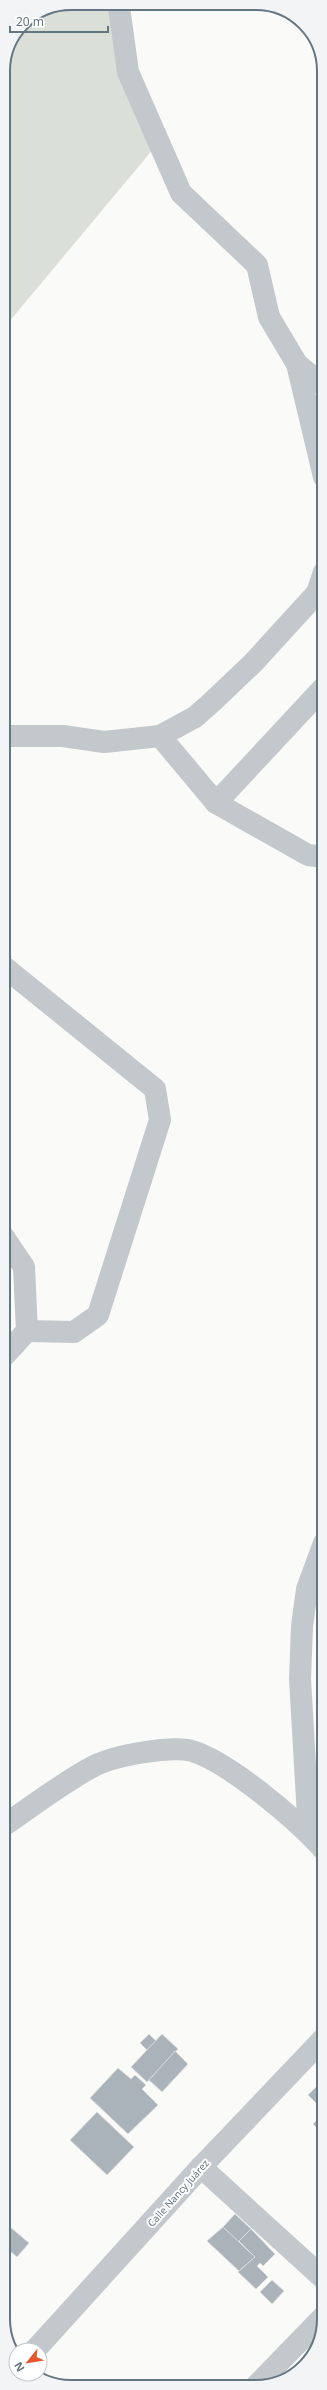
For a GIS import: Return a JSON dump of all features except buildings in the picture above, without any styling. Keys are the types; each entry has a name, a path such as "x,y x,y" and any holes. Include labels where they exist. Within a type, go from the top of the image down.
{"street":[{"path":"118,10 128,72 181,193 257,265 268,317 297,364 317,448"},
{"path":"297,364 317,380"},
{"path":"10,736 63,736 104,742 160,736 195,717 253,663 317,599"},
{"path":"216,803 317,695"},
{"path":"160,736 216,803 308,854 317,856"},
{"path":"10,972 155,1089 160,1120 98,1315 74,1332 27,1331"},
{"path":"10,1246 24,1267 27,1331 10,1350"},
{"path":"309,1834 300,1679 302,1626 307,1589 317,1562"},
{"path":"10,1821 95,1765 157,1749 191,1751 227,1767 309,1834 317,1843"},
{"name":"Calle Nancy Juárez","path":"42,2342 201,2167 317,2045"},
{"path":"201,2167 317,2273"},
{"path":"262,2380 317,2324"}],"shaded area":[{"path":"120,10 159,142 10,321 10,71 11,59 20,37 37,20 59,11"}]}
